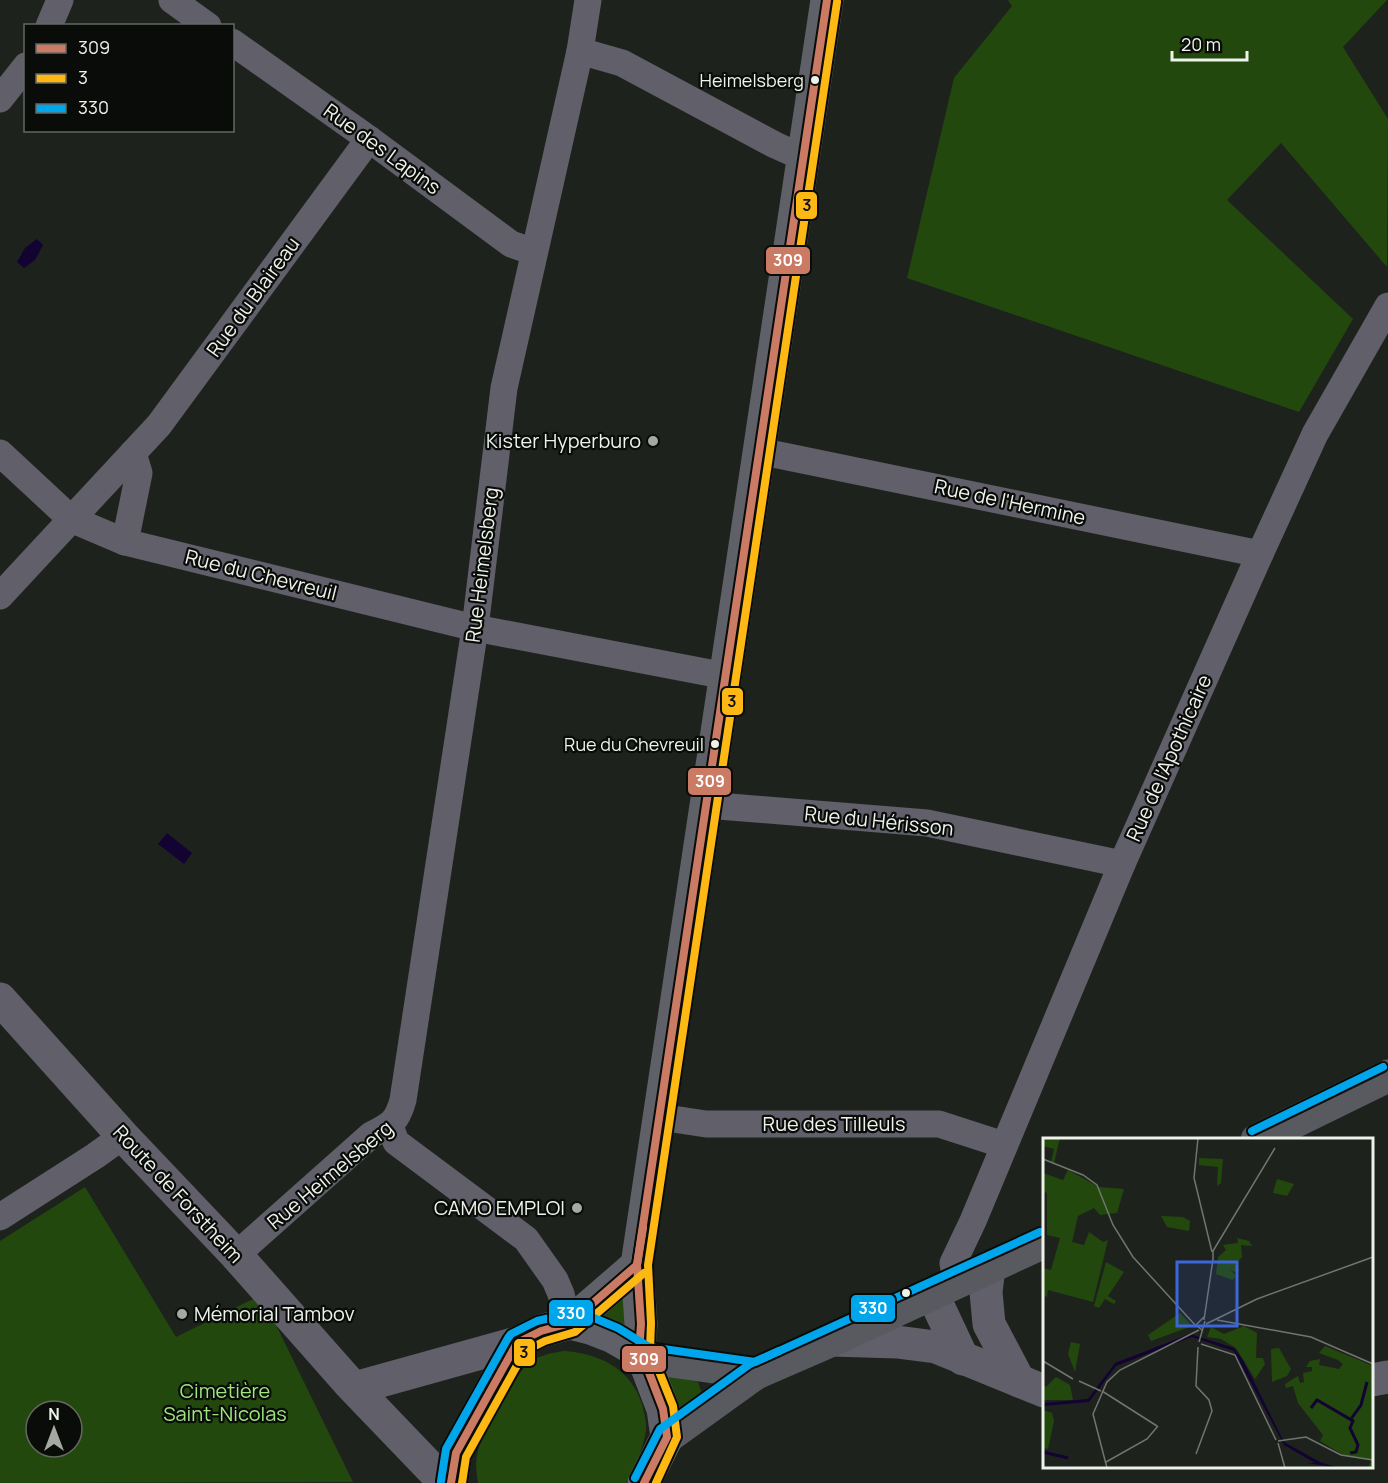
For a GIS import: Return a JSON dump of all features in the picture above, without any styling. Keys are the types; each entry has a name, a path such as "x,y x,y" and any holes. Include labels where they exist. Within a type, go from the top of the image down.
{"main road":[{"path":"667,1437 663,1409 641,1354 637,1265 827,0"},
{"path":"1261,1138 1388,1076"},
{"path":"644,1483 667,1437 756,1373 1043,1242"},
{"path":"451,1483 456,1453 517,1343 541,1330 569,1323 637,1265"},
{"path":"569,1323 606,1334 641,1354 756,1373"}],"street":[{"path":"50,24 60,0"},
{"path":"172,0 205,24"},
{"name":"Rue Heimelsberg","path":"236,1255 371,1135 390,1126 398,1117 403,1100 475,628 504,388 580,51 588,0"},
{"name":"Rue des Lapins","path":"234,43 511,244 534,252"},
{"path":"580,51 622,63 775,145 804,158"},
{"path":"0,99 24,69"},
{"name":"Rue du Blaireau","path":"0,596 159,425 369,139"},
{"name":"Rue de l'Apothicaire","path":"944,1287 1122,864 1260,554 1315,434 1388,306"},
{"name":"Rue de l'Hermine","path":"759,451 1260,554"},
{"name":"Rue du Chevreuil","path":"0,453 71,519 125,542 475,628 726,676"},
{"path":"125,542 139,473 133,453"},
{"name":"Rue du Hérisson","path":"706,805 927,823 1122,864"},
{"name":"Route de Forstheim","path":"0,999 123,1136 236,1255 355,1388 445,1483"},
{"name":"Rue des Tilleuls","path":"660,1117 706,1124 939,1124 1004,1145"},
{"path":"390,1126 396,1142 526,1239 555,1280 569,1323"},
{"path":"0,1217 123,1136"},
{"path":"973,1221 989,1267 986,1292 989,1324 1032,1386"},
{"path":"944,1287 963,1359"},
{"path":"832,1340 897,1342 936,1347 1032,1386"},
{"path":"355,1388 517,1343"},
{"path":"1373,1380 1388,1377"}],"green space":[{"path":"1008,0 1387,0 1343,47 1388,119 1387,267 1281,143 1227,200 1353,319 1299,412 907,278 954,78 1012,6"},
{"name":"Cimetière Saint-Nicolas","path":"85,1187 176,1337 253,1299 274,1321 353,1482 0,1483 0,1241"},
{"path":"632,1280 630,1330 599,1315"},
{"path":"564,1351 589,1355 612,1365 622,1372 637,1392 644,1410 646,1431 638,1458 626,1483 478,1483 476,1459 478,1451 508,1391 523,1369 533,1360"},
{"path":"662,1374 698,1382 702,1394 673,1411"}],"shaded area":[{"path":"37,239 43,245 35,260 24,268 17,262 25,248"},
{"path":"167,833 192,853 184,864 158,844"}],"transit line":[{"name":"309","path":"451,1483 456,1453 517,1343 541,1331 570,1323 637,1265 827,0"},
{"name":"3","path":"656,1483 677,1437 673,1406 650,1349 648,1265 837,2"},
{"name":"330","path":"1252,1131 1383,1067"},
{"name":"309","path":"643,1228 637,1265 641,1324 639,1352 663,1409 667,1437 644,1483"},
{"name":"330","path":"441,1481 446,1449 508,1338 511,1334 537,1321 571,1313 594,1318 618,1328 649,1347 755,1362 1040,1232"},
{"name":"3","path":"462,1483 466,1457 525,1351 545,1341 575,1332 644,1273"},
{"name":"330","path":"635,1478 660,1429 750,1364 779,1351"}],"place":[{"name":"Heimelsberg","path":"815,80"},
{"name":"Kister Hyperburo","path":"653,441"},
{"name":"Rue du Chevreuil","path":"715,744"},
{"name":"CAMO EMPLOI","path":"577,1208"},
{"name":"Mémorial Tambov","path":"182,1314"}]}
